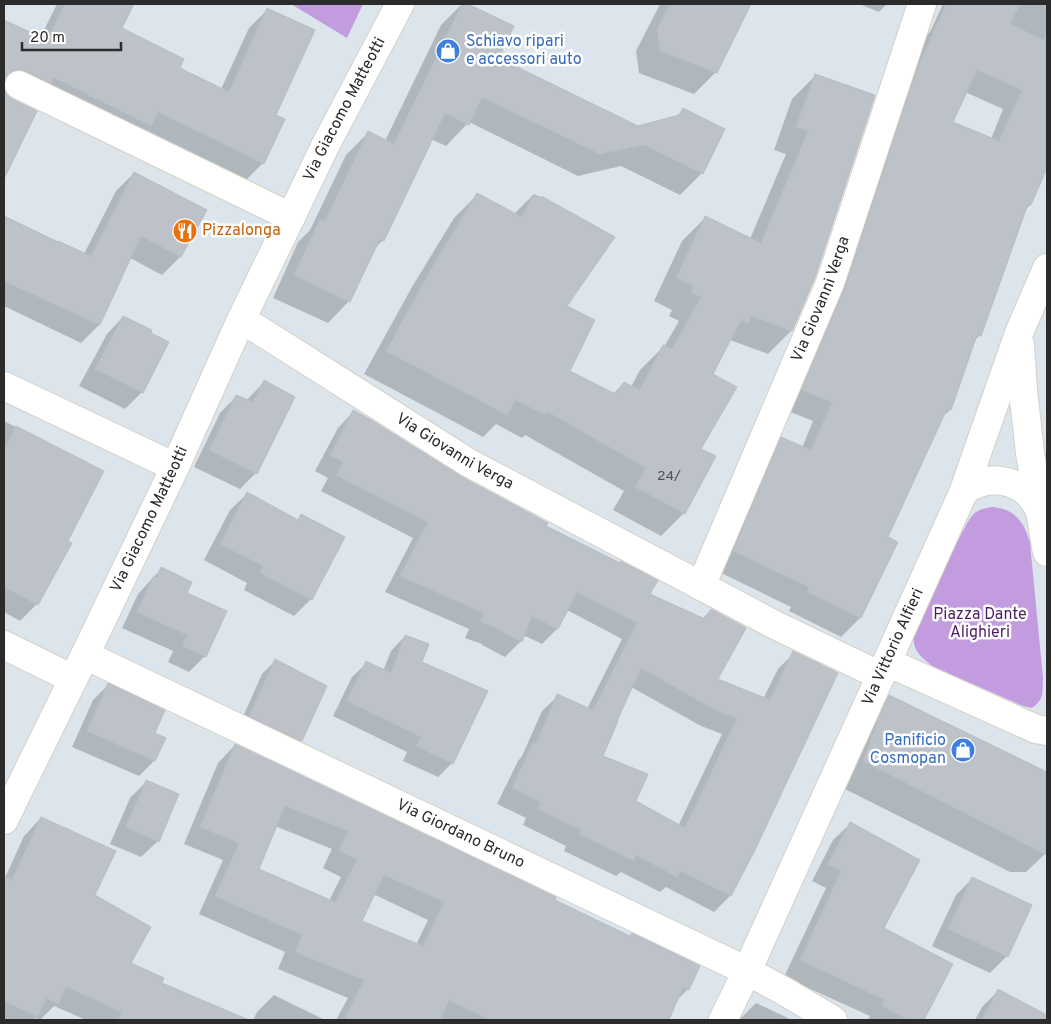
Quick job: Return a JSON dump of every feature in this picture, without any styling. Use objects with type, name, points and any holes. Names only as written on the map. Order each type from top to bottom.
[{"type":"street","name":"Via Giacomo Matteotti","points":[[4,820],[174,468],[241,320],[326,144],[400,4]]},
{"type":"street","name":"Via Giovanni Verga","points":[[701,586],[830,283],[922,4]]},
{"type":"street","points":[[19,85],[291,217]]},
{"type":"street","name":"Via Vittorio Alfieri","points":[[723,1020],[747,971],[963,493],[1019,333],[1047,268]]},
{"type":"street","name":"Via Giovanni Verga","points":[[241,320],[469,462],[775,626],[884,669]]},
{"type":"street","points":[[1019,333],[1030,453],[1047,552]]},
{"type":"street","points":[[4,386],[174,468]]},
{"type":"street","points":[[963,493],[972,486],[984,482],[996,480],[1010,483],[1024,490],[1033,499],[1041,513]]},
{"type":"street","name":"Via Giordano Bruno","points":[[4,645],[79,667],[747,971],[833,1020]]},
{"type":"street","points":[[884,669],[1036,729],[1047,731]]},
{"type":"green space","points":[[291,4],[363,4],[347,38]]},
{"type":"green space","name":"Piazza Dante Alighieri","points":[[991,507],[1006,510],[1017,517],[1025,528],[1030,543],[1043,678],[1041,698],[1032,708],[1023,706],[934,667],[920,655],[914,644],[915,634],[925,604],[970,518],[981,509]]},
{"type":"building","points":[[65,4],[134,4],[122,28],[184,59],[180,68],[229,92],[267,8],[315,30],[276,115],[285,119],[264,164],[158,112],[151,126],[53,77],[51,83],[26,71],[17,70],[10,72],[5,78],[4,84],[4,20],[47,40]]},
{"type":"building","points":[[462,4],[468,4],[514,26],[499,58],[638,126],[679,115],[683,108],[725,129],[703,174],[644,145],[600,154],[482,97],[469,125],[445,113],[384,241],[380,239],[350,302],[294,275],[320,219],[325,221],[368,131],[394,144]]},
{"type":"building","points":[[670,4],[751,4],[717,73],[660,51],[657,29]]},
{"type":"building","points":[[946,4],[1020,4],[1010,24],[1044,40],[1047,31],[1047,168],[1031,205],[1028,204],[981,336],[977,335],[951,410],[947,409],[888,537],[898,542],[861,618],[807,592],[809,587],[733,551],[781,437],[811,450],[832,402],[801,390],[845,288],[917,69]],"holes":[[[977,70],[1022,90],[999,141],[953,122]]]},
{"type":"building","points":[[815,74],[875,95],[815,277],[792,331],[751,316],[749,323],[741,320],[713,374],[737,387],[701,449],[716,456],[685,514],[635,487],[646,468],[548,412],[546,415],[515,400],[507,415],[386,351],[435,262],[477,193],[522,217],[532,197],[543,197],[615,237],[567,306],[595,320],[570,371],[615,394],[624,382],[640,390],[663,345],[672,349],[701,297],[691,292],[694,286],[676,278],[705,216],[761,243],[808,131],[796,127]]},
{"type":"building","points":[[4,87],[6,94],[12,99],[37,111],[4,179]]},
{"type":"building","points":[[134,172],[207,210],[181,257],[141,236],[100,325],[4,281],[4,216],[91,256]]},
{"type":"building","points":[[123,316],[152,330],[151,333],[169,342],[143,393],[95,369]]},
{"type":"building","points":[[264,380],[295,397],[257,474],[209,450],[236,395],[253,402]]},
{"type":"building","points":[[353,410],[462,477],[548,523],[546,526],[658,580],[650,594],[705,619],[711,609],[746,628],[718,679],[770,700],[793,651],[838,673],[755,850],[731,896],[680,871],[677,877],[636,855],[633,861],[579,834],[581,830],[538,809],[541,802],[512,788],[533,743],[536,744],[557,694],[593,710],[637,623],[577,592],[558,629],[532,616],[522,642],[497,628],[480,622],[484,613],[400,576],[428,522],[336,475],[343,462],[330,455]],"holes":[[[641,668],[717,711],[737,718],[685,828],[636,801],[648,774],[603,756]]]},
{"type":"building","points":[[16,426],[104,471],[68,541],[72,543],[38,605],[4,587],[4,449]]},
{"type":"building","points":[[247,492],[298,520],[301,514],[345,537],[312,600],[260,573],[263,566],[220,544]]},
{"type":"building","points":[[161,567],[192,582],[187,593],[227,611],[206,657],[182,646],[187,635],[137,612],[153,577],[156,578]]},
{"type":"building","points":[[405,635],[429,644],[422,662],[488,691],[453,764],[416,746],[421,737],[347,701],[366,661],[391,673]]},
{"type":"building","points":[[275,659],[327,686],[302,741],[249,716]]},
{"type":"building","points":[[108,683],[165,710],[155,733],[166,738],[155,761],[87,731]]},
{"type":"building","points":[[889,695],[1047,772],[1047,855],[863,761]]},
{"type":"building","points":[[235,744],[556,897],[555,900],[630,936],[632,933],[700,966],[689,990],[683,987],[669,1020],[490,1020],[449,1000],[440,1020],[344,1020],[364,980],[295,952],[302,935],[215,896],[239,843],[200,827]],"holes":[[[285,806],[348,831],[339,850],[357,860],[335,902],[259,869]],[[384,875],[444,902],[423,946],[362,921]]]},
{"type":"building","points":[[146,780],[179,794],[159,842],[126,827]]},
{"type":"building","points":[[41,817],[116,851],[95,895],[151,927],[131,963],[164,978],[162,983],[249,1020],[118,1020],[122,1012],[66,987],[58,1004],[46,998],[38,1017],[4,1001],[4,876],[12,880]]},
{"type":"building","points":[[850,822],[920,860],[884,928],[953,964],[924,1020],[909,1020],[882,1006],[885,1000],[800,960],[841,871],[828,864]]},
{"type":"building","points":[[972,877],[1032,905],[1008,957],[948,929]]},
{"type":"building","points":[[998,989],[1047,1015],[1047,1020],[982,1020]]},
{"type":"place","name":"Schiavo ripari e accessori auto","points":[[448,51]]},
{"type":"place","name":"Pizzalonga","points":[[185,231]]},
{"type":"place","name":"Panificio Cosmopan","points":[[963,750]]}]
